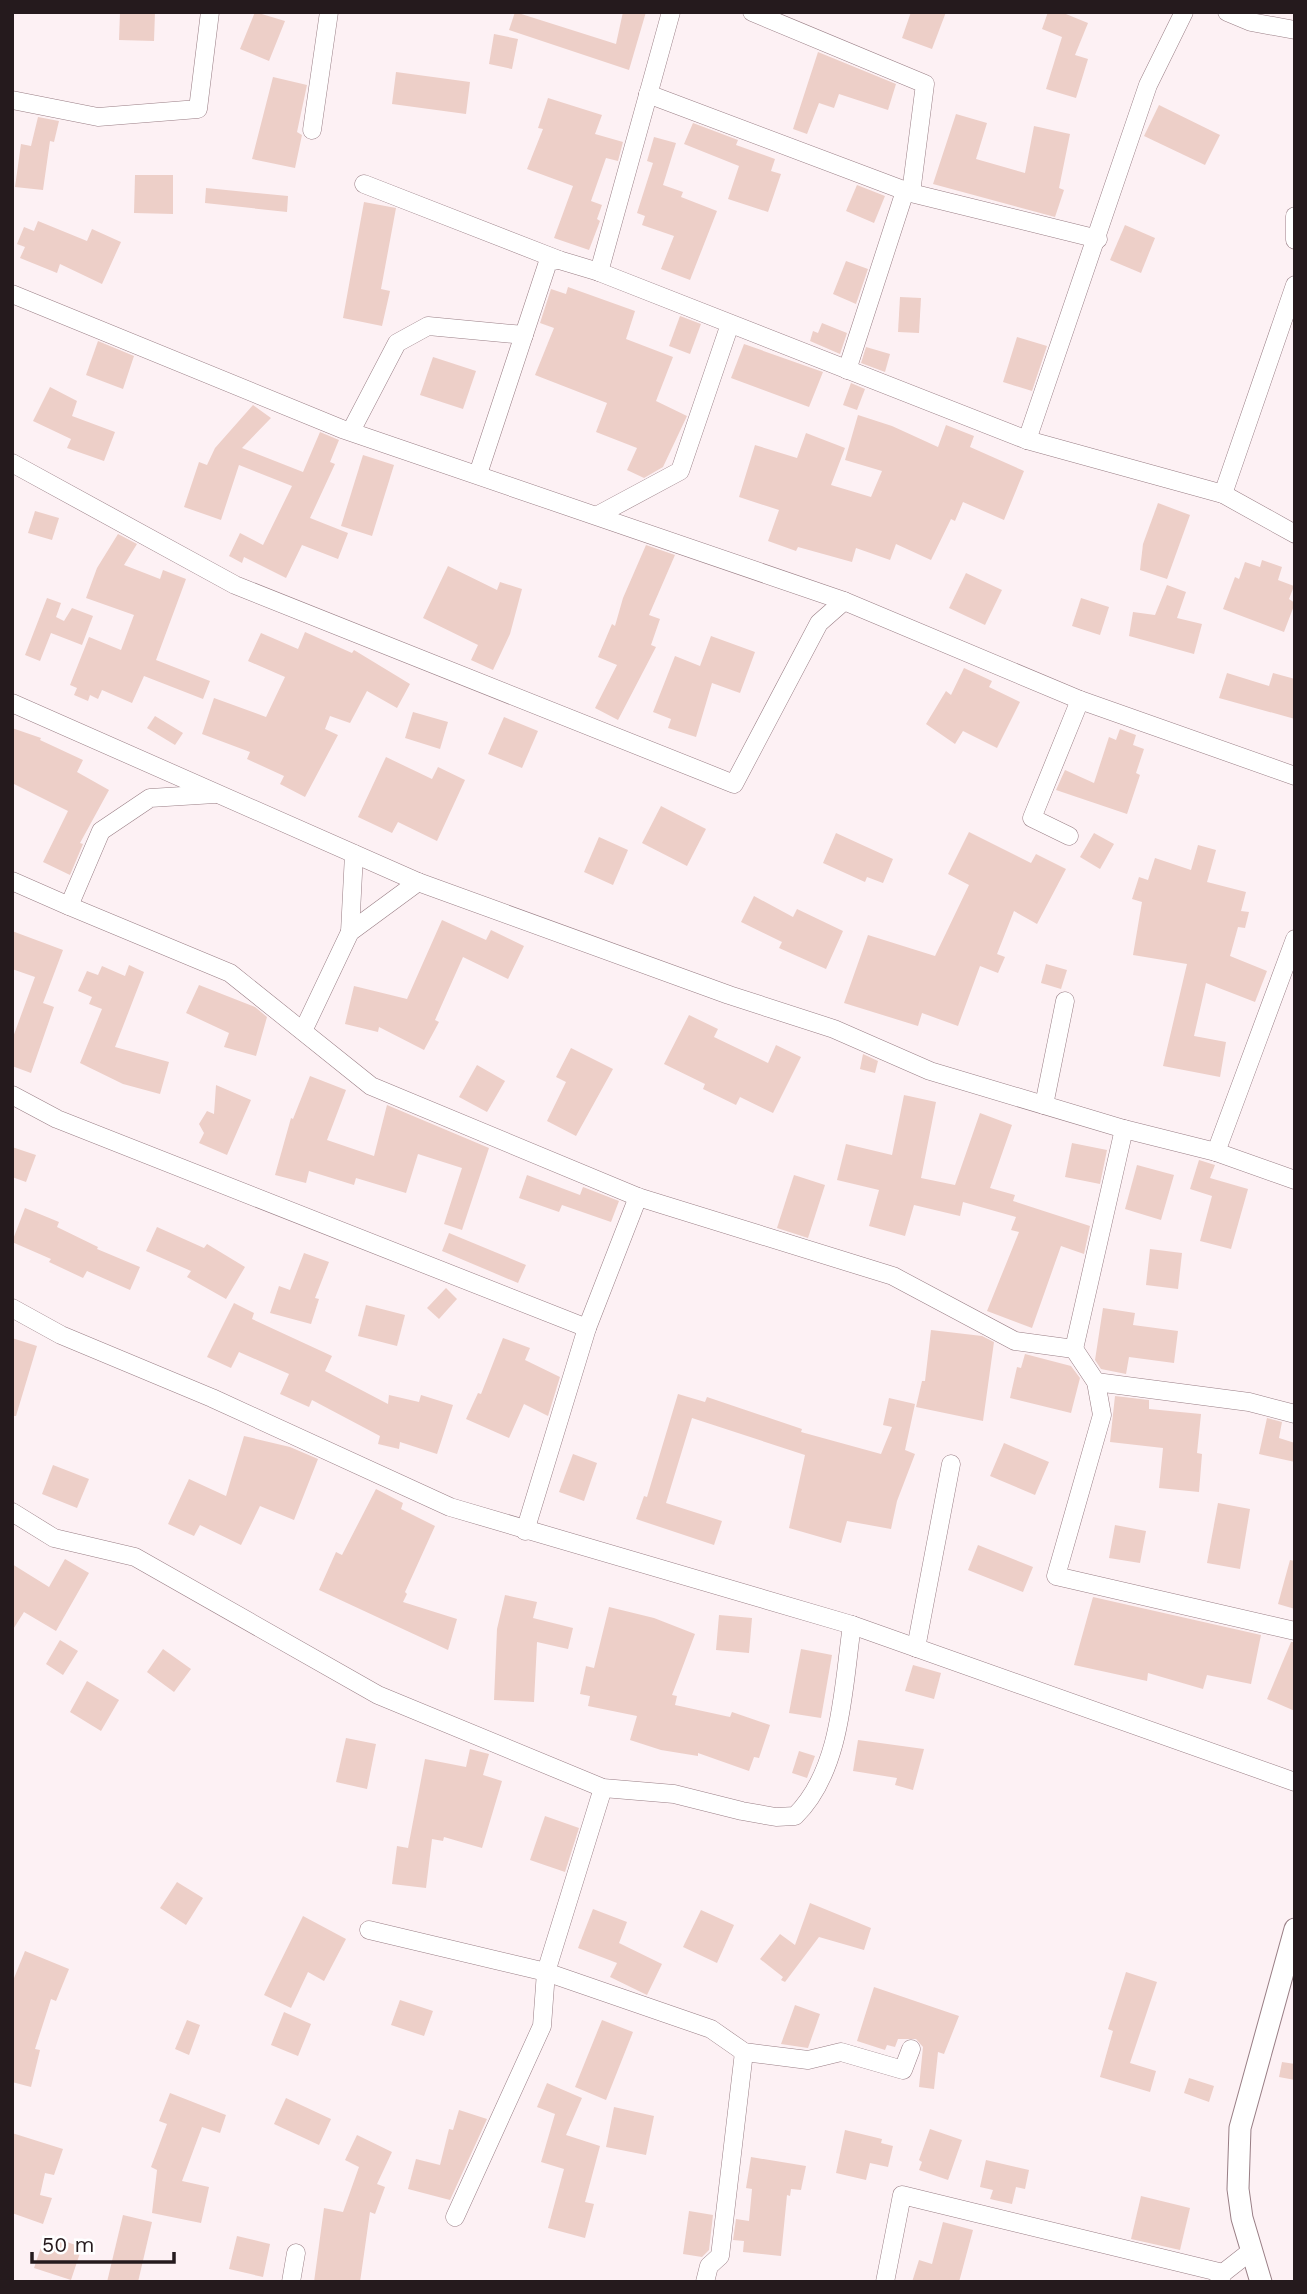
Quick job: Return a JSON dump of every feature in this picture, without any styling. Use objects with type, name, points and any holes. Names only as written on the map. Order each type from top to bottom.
[{"type":"street","points":[[12,100],[99,117],[198,109],[210,12]]},
{"type":"street","points":[[312,130],[329,12]]},
{"type":"street","points":[[599,272],[671,12]]},
{"type":"street","points":[[752,12],[925,83],[908,192],[847,370]]},
{"type":"street","points":[[1027,440],[1098,239],[1148,85],[1184,12]]},
{"type":"street","points":[[1227,12],[1251,22],[1295,30]]},
{"type":"street","points":[[648,94],[908,192],[1098,239]]},
{"type":"street","points":[[364,184],[559,260],[599,272],[1027,440],[1223,494],[1295,534]]},
{"type":"street","points":[[1295,216],[1295,240]]},
{"type":"street","points":[[478,474],[548,262],[559,260]]},
{"type":"street","points":[[1223,494],[1295,285]]},
{"type":"street","points":[[12,294],[351,431],[844,601],[1080,700],[1295,776]]},
{"type":"street","points":[[598,515],[680,471],[730,324]]},
{"type":"street","points":[[351,431],[397,343],[417,331],[428,326],[524,335]]},
{"type":"street","points":[[12,463],[234,585],[734,784],[819,623],[844,601]]},
{"type":"street","points":[[1069,836],[1032,818],[1080,700]]},
{"type":"street","points":[[12,703],[418,882],[729,995],[834,1029],[930,1071],[1124,1129],[1216,1152],[1295,1180]]},
{"type":"street","points":[[69,906],[101,831],[150,798],[218,793]]},
{"type":"street","points":[[303,1031],[349,932],[355,854]]},
{"type":"street","points":[[12,881],[230,973],[371,1086],[638,1197],[893,1276],[1015,1341],[1074,1349]]},
{"type":"street","points":[[349,932],[418,882]]},
{"type":"street","points":[[1216,1152],[1295,939]]},
{"type":"street","points":[[1044,1105],[1065,1001]]},
{"type":"street","points":[[12,1095],[57,1119],[587,1328]]},
{"type":"street","points":[[1124,1129],[1074,1349],[1096,1382],[1102,1415],[1056,1576],[1295,1631]]},
{"type":"street","points":[[525,1531],[587,1328],[638,1197]]},
{"type":"street","points":[[12,1308],[61,1335],[212,1398],[450,1507],[852,1625],[1295,1783]]},
{"type":"street","points":[[1096,1382],[1249,1402],[1295,1415]]},
{"type":"street","points":[[916,1648],[951,1464]]},
{"type":"street","points":[[12,1512],[54,1538],[135,1557],[378,1695],[603,1788],[674,1794],[776,1817],[795,1816],[818,1789],[838,1721],[852,1625]]},
{"type":"street","points":[[455,2217],[542,2026],[546,1972],[603,1788]]},
{"type":"street","points":[[1261,2282],[1251,2251],[1238,2189],[1240,2128],[1295,1929]]},
{"type":"street","points":[[369,1930],[546,1972],[711,2029],[744,2052],[808,2060],[841,2052],[903,2070],[911,2049]]},
{"type":"street","points":[[705,2282],[709,2266],[720,2256],[744,2052]]},
{"type":"street","points":[[885,2282],[902,2195],[1221,2278],[1251,2251]]},
{"type":"street","points":[[290,2282],[296,2253]]},
{"type":"building","points":[[120,12],[155,12],[154,41],[119,40]]},
{"type":"building","points":[[255,12],[285,21],[269,61],[240,49]]},
{"type":"building","points":[[515,12],[616,44],[623,12],[646,12],[629,70],[509,30]]},
{"type":"building","points":[[911,12],[946,12],[932,49],[902,38]]},
{"type":"building","points":[[1048,12],[1061,12],[1088,23],[1075,55],[1088,59],[1076,98],[1046,89],[1062,37],[1042,29]]},
{"type":"building","points":[[494,34],[518,39],[512,69],[489,64]]},
{"type":"building","points":[[818,52],[896,84],[888,110],[839,94],[834,108],[819,103],[807,134],[793,129]]},
{"type":"building","points":[[396,72],[470,82],[466,114],[392,104]]},
{"type":"building","points":[[273,77],[307,85],[297,132],[302,135],[295,168],[252,159]]},
{"type":"building","points":[[548,98],[602,115],[595,134],[623,142],[618,161],[606,158],[591,201],[602,205],[597,219],[600,221],[589,250],[554,238],[573,186],[527,169],[543,129],[538,128]]},
{"type":"building","points":[[1159,105],[1220,135],[1205,165],[1144,136]]},
{"type":"building","points":[[956,114],[987,123],[976,159],[1025,173],[1034,126],[1070,134],[1059,188],[1064,190],[1055,217],[933,184]]},
{"type":"building","points":[[38,117],[59,121],[54,142],[50,141],[43,190],[15,187],[21,144],[31,146]]},
{"type":"building","points":[[693,123],[738,140],[736,145],[775,159],[771,171],[781,174],[768,212],[728,199],[739,166],[684,144]]},
{"type":"building","points":[[654,137],[676,143],[663,185],[683,192],[681,197],[717,211],[690,280],[661,269],[674,236],[642,225],[645,216],[637,213],[653,163],[647,161]]},
{"type":"building","points":[[135,175],[173,175],[173,214],[134,213]]},
{"type":"building","points":[[857,185],[885,196],[874,223],[846,211]]},
{"type":"building","points":[[206,188],[288,196],[287,212],[205,203]]},
{"type":"building","points":[[364,202],[396,208],[381,289],[390,291],[382,326],[343,318]]},
{"type":"building","points":[[38,221],[87,241],[92,229],[121,242],[102,284],[60,264],[57,273],[20,258],[25,247],[17,244],[24,227],[34,231]]},
{"type":"building","points":[[1125,225],[1155,238],[1141,273],[1110,260]]},
{"type":"building","points":[[846,261],[868,269],[856,304],[833,294]]},
{"type":"building","points":[[568,287],[635,311],[626,339],[673,357],[656,401],[687,416],[663,467],[644,478],[627,470],[637,448],[596,432],[607,403],[535,375],[554,328],[540,323],[551,289],[566,294]]},
{"type":"building","points":[[900,297],[921,298],[919,333],[898,332]]},
{"type":"building","points":[[680,316],[701,324],[690,354],[669,346]]},
{"type":"building","points":[[822,323],[847,333],[840,354],[810,341],[813,331],[818,333]]},
{"type":"building","points":[[1017,337],[1047,346],[1032,391],[1003,382]]},
{"type":"building","points":[[98,341],[134,356],[123,389],[86,375]]},
{"type":"building","points":[[744,344],[823,372],[809,407],[731,378]]},
{"type":"building","points":[[866,347],[890,354],[885,372],[861,363]]},
{"type":"building","points":[[433,357],[476,371],[463,409],[420,395]]},
{"type":"building","points":[[851,383],[865,389],[857,410],[843,405]]},
{"type":"building","points":[[50,387],[77,401],[72,416],[115,432],[104,461],[67,448],[71,439],[33,421]]},
{"type":"building","points":[[253,405],[271,418],[242,448],[303,472],[320,432],[339,440],[330,462],[335,464],[310,518],[348,533],[338,559],[302,545],[286,578],[244,557],[242,563],[229,556],[240,533],[263,545],[292,486],[239,465],[221,520],[184,507],[199,462],[207,465],[215,448]]},
{"type":"building","points":[[858,415],[892,426],[938,447],[946,425],[974,436],[970,447],[1024,471],[1004,520],[963,502],[955,521],[951,519],[931,560],[896,544],[890,560],[856,548],[852,562],[798,547],[796,551],[768,541],[779,510],[739,497],[755,445],[797,458],[806,433],[845,448],[831,485],[871,497],[882,471],[845,460]]},
{"type":"building","points":[[363,455],[394,465],[372,536],[341,526]]},
{"type":"building","points":[[1158,503],[1190,515],[1167,579],[1140,570],[1143,544]]},
{"type":"building","points":[[35,511],[59,518],[52,540],[28,533]]},
{"type":"building","points":[[118,534],[137,544],[124,565],[160,579],[163,570],[186,579],[156,660],[210,681],[203,699],[144,676],[132,703],[102,690],[98,699],[90,695],[88,701],[74,695],[77,688],[70,685],[89,637],[121,650],[134,615],[86,598],[97,568]]},
{"type":"building","points":[[646,545],[675,555],[649,615],[660,619],[651,645],[656,647],[618,720],[595,708],[617,665],[598,657],[612,624],[615,626],[623,598]]},
{"type":"building","points":[[1262,560],[1282,567],[1278,580],[1294,586],[1289,599],[1295,603],[1284,632],[1223,609],[1235,577],[1239,579],[1245,562],[1260,567]]},
{"type":"building","points":[[448,566],[497,590],[500,582],[522,589],[510,634],[493,670],[471,660],[478,645],[423,618]]},
{"type":"building","points":[[966,573],[1002,590],[985,625],[949,608]]},
{"type":"building","points":[[1167,585],[1186,592],[1177,618],[1202,624],[1194,654],[1129,636],[1133,612],[1155,615]]},
{"type":"building","points":[[47,598],[61,603],[56,617],[64,621],[72,608],[93,616],[82,645],[51,633],[40,661],[25,655]]},
{"type":"building","points":[[1081,598],[1109,607],[1100,635],[1072,626]]},
{"type":"building","points":[[305,632],[352,653],[354,650],[410,684],[397,708],[367,691],[350,723],[330,716],[325,729],[338,735],[305,797],[280,784],[284,776],[247,759],[250,752],[202,734],[214,698],[266,717],[285,677],[248,661],[261,633],[298,649]]},
{"type":"building","points":[[711,636],[755,652],[740,693],[712,683],[696,737],[668,728],[671,719],[653,712],[675,656],[700,666]]},
{"type":"building","points":[[964,668],[992,681],[989,687],[1020,702],[997,748],[963,731],[955,744],[926,724],[946,691],[951,695]]},
{"type":"building","points":[[1227,673],[1269,686],[1273,673],[1295,679],[1295,719],[1219,698]]},
{"type":"building","points":[[413,712],[448,722],[440,749],[405,738]]},
{"type":"building","points":[[155,716],[183,733],[175,745],[147,728]]},
{"type":"building","points":[[504,717],[538,731],[522,768],[488,754]]},
{"type":"building","points":[[12,728],[41,738],[40,740],[83,760],[77,772],[109,790],[80,843],[83,844],[70,875],[43,862],[68,811],[12,783]]},
{"type":"building","points":[[1120,729],[1136,735],[1133,745],[1144,749],[1136,773],[1140,775],[1127,814],[1056,790],[1065,770],[1094,783],[1109,737],[1116,740]]},
{"type":"building","points":[[386,757],[432,779],[438,767],[465,780],[437,841],[398,822],[392,833],[358,817]]},
{"type":"building","points":[[661,806],[706,829],[687,866],[642,843]]},
{"type":"building","points":[[969,832],[1031,863],[1036,854],[1066,869],[1037,924],[1014,911],[997,954],[1005,957],[998,973],[980,966],[958,1026],[922,1013],[918,1026],[844,1003],[868,935],[935,956],[969,885],[948,874]]},
{"type":"building","points":[[836,833],[893,859],[883,883],[867,877],[865,882],[823,863]]},
{"type":"building","points":[[1094,833],[1114,844],[1100,869],[1080,857]]},
{"type":"building","points":[[599,837],[628,850],[613,885],[584,872]]},
{"type":"building","points":[[1198,845],[1216,850],[1207,882],[1246,892],[1241,911],[1249,912],[1245,928],[1238,927],[1230,956],[1267,971],[1255,1002],[1206,983],[1194,1036],[1226,1042],[1220,1077],[1163,1066],[1187,964],[1133,955],[1142,902],[1132,899],[1139,877],[1148,880],[1155,858],[1191,870]]},
{"type":"building","points":[[754,896],[793,917],[797,909],[843,931],[826,969],[779,948],[782,942],[741,922]]},
{"type":"building","points":[[442,920],[486,940],[491,930],[524,946],[508,979],[463,957],[435,1020],[439,1022],[424,1050],[379,1027],[378,1032],[345,1024],[354,986],[407,999]]},
{"type":"building","points":[[12,931],[63,950],[43,1003],[54,1007],[31,1073],[12,1066],[12,1040],[35,977],[12,969]]},
{"type":"building","points":[[1046,964],[1067,970],[1061,989],[1041,983]]},
{"type":"building","points":[[129,965],[144,972],[115,1047],[169,1062],[160,1094],[123,1084],[80,1063],[102,1009],[89,1004],[92,997],[78,991],[87,971],[98,975],[102,966],[125,976]]},
{"type":"building","points":[[199,985],[255,1007],[267,1017],[256,1056],[224,1047],[229,1033],[186,1013]]},
{"type":"building","points":[[689,1015],[718,1029],[714,1037],[768,1063],[776,1045],[801,1057],[773,1113],[740,1097],[736,1105],[703,1089],[705,1084],[664,1064]]},
{"type":"building","points":[[571,1048],[613,1069],[576,1136],[547,1121],[566,1082],[556,1077]]},
{"type":"building","points":[[863,1054],[878,1061],[875,1073],[860,1069]]},
{"type":"building","points":[[477,1065],[505,1081],[487,1112],[459,1097]]},
{"type":"building","points":[[310,1076],[346,1090],[327,1140],[374,1156],[387,1105],[489,1148],[462,1230],[444,1224],[462,1168],[418,1154],[406,1193],[356,1178],[354,1185],[309,1171],[306,1183],[275,1175],[291,1118],[293,1119]]},
{"type":"building","points":[[216,1085],[251,1100],[227,1155],[199,1143],[204,1133],[199,1124],[207,1111],[214,1114]]},
{"type":"building","points":[[904,1095],[936,1102],[921,1178],[955,1185],[980,1113],[1012,1125],[990,1188],[1015,1195],[1013,1201],[1090,1226],[1084,1254],[1061,1246],[1032,1328],[987,1311],[1019,1232],[1011,1230],[1016,1217],[963,1202],[960,1216],[914,1205],[905,1236],[869,1226],[879,1190],[837,1180],[846,1144],[892,1155]]},
{"type":"building","points":[[1072,1143],[1107,1150],[1100,1184],[1065,1177]]},
{"type":"building","points":[[12,1147],[36,1155],[26,1182],[12,1177]]},
{"type":"building","points":[[1199,1160],[1215,1165],[1210,1178],[1248,1189],[1231,1249],[1200,1241],[1212,1196],[1190,1189]]},
{"type":"building","points":[[1137,1165],[1174,1175],[1161,1220],[1125,1209]]},
{"type":"building","points":[[527,1175],[580,1195],[583,1187],[619,1201],[611,1222],[562,1205],[559,1212],[519,1198]]},
{"type":"building","points":[[794,1175],[825,1185],[808,1238],[777,1228]]},
{"type":"building","points":[[25,1208],[59,1222],[57,1227],[98,1247],[97,1249],[140,1267],[130,1290],[87,1271],[83,1278],[49,1262],[51,1259],[12,1242]]},
{"type":"building","points":[[157,1227],[204,1248],[207,1244],[245,1267],[226,1299],[187,1277],[191,1271],[146,1251]]},
{"type":"building","points":[[449,1233],[526,1265],[518,1283],[442,1251]]},
{"type":"building","points":[[1150,1249],[1182,1253],[1178,1289],[1146,1285]]},
{"type":"building","points":[[304,1253],[329,1262],[315,1298],[319,1299],[311,1324],[270,1313],[279,1286],[290,1290]]},
{"type":"building","points":[[446,1288],[457,1299],[439,1319],[427,1308]]},
{"type":"building","points":[[234,1303],[254,1313],[252,1319],[332,1356],[325,1371],[388,1404],[389,1395],[419,1402],[421,1395],[453,1405],[437,1454],[400,1442],[399,1449],[378,1444],[380,1436],[312,1400],[309,1407],[280,1394],[289,1374],[239,1352],[231,1368],[207,1357]]},
{"type":"building","points":[[366,1305],[405,1315],[397,1346],[358,1336]]},
{"type":"building","points":[[1103,1308],[1135,1313],[1133,1325],[1178,1331],[1174,1363],[1129,1357],[1126,1374],[1101,1369],[1095,1360]]},
{"type":"building","points":[[931,1330],[982,1336],[994,1342],[983,1421],[916,1407],[922,1381],[925,1381]]},
{"type":"building","points":[[12,1338],[37,1346],[16,1416],[12,1416]]},
{"type":"building","points":[[503,1338],[530,1348],[525,1360],[560,1377],[548,1416],[524,1404],[509,1438],[466,1419],[478,1393],[481,1394]]},
{"type":"building","points":[[1025,1354],[1071,1366],[1080,1378],[1071,1413],[1010,1398],[1017,1367],[1021,1368]]},
{"type":"building","points":[[678,1394],[705,1402],[707,1397],[802,1429],[801,1432],[881,1454],[892,1427],[883,1425],[889,1398],[915,1404],[905,1450],[915,1454],[897,1501],[891,1529],[847,1521],[841,1543],[789,1528],[805,1455],[692,1418],[666,1503],[722,1521],[714,1545],[636,1519],[644,1496],[647,1497]]},
{"type":"building","points":[[1115,1396],[1149,1400],[1149,1409],[1201,1414],[1197,1453],[1202,1454],[1199,1492],[1159,1488],[1163,1448],[1110,1442]]},
{"type":"building","points":[[1267,1418],[1282,1422],[1279,1438],[1295,1443],[1295,1462],[1259,1454]]},
{"type":"building","points":[[244,1436],[290,1447],[318,1459],[294,1520],[260,1506],[241,1545],[200,1525],[194,1536],[168,1524],[189,1479],[226,1496]]},
{"type":"building","points":[[1004,1443],[1049,1462],[1035,1495],[990,1476]]},
{"type":"building","points":[[573,1454],[597,1463],[584,1501],[559,1492]]},
{"type":"building","points":[[53,1465],[89,1479],[77,1508],[42,1494]]},
{"type":"building","points":[[376,1489],[403,1503],[401,1509],[435,1526],[403,1602],[457,1619],[448,1650],[319,1590],[336,1552],[342,1555]]},
{"type":"building","points":[[1218,1503],[1250,1509],[1240,1569],[1207,1563]]},
{"type":"building","points":[[1115,1525],[1146,1531],[1140,1563],[1109,1558]]},
{"type":"building","points":[[978,1545],[1033,1567],[1023,1592],[968,1570]]},
{"type":"building","points":[[65,1559],[89,1573],[56,1631],[24,1612],[12,1631],[12,1564],[49,1587]]},
{"type":"building","points":[[1290,1560],[1295,1561],[1295,1609],[1278,1604]]},
{"type":"building","points":[[505,1595],[537,1602],[533,1618],[573,1628],[568,1649],[537,1642],[534,1702],[494,1700],[497,1629]]},
{"type":"building","points":[[1093,1597],[1261,1635],[1251,1684],[1207,1675],[1203,1689],[1148,1673],[1147,1681],[1074,1665]]},
{"type":"building","points":[[609,1607],[654,1618],[695,1634],[672,1695],[677,1696],[675,1705],[730,1717],[732,1712],[770,1725],[759,1758],[754,1757],[749,1771],[698,1753],[698,1756],[661,1750],[630,1740],[637,1716],[588,1706],[590,1696],[580,1694],[586,1666],[594,1668]]},
{"type":"building","points":[[719,1615],[752,1618],[749,1653],[716,1650]]},
{"type":"building","points":[[60,1640],[78,1651],[63,1675],[46,1664]]},
{"type":"building","points":[[1291,1642],[1295,1642],[1295,1711],[1267,1699]]},
{"type":"building","points":[[163,1649],[191,1669],[174,1692],[147,1672]]},
{"type":"building","points":[[801,1649],[832,1655],[821,1718],[789,1713]]},
{"type":"building","points":[[913,1665],[941,1673],[934,1699],[905,1691]]},
{"type":"building","points":[[87,1681],[119,1700],[101,1731],[70,1712]]},
{"type":"building","points":[[346,1738],[376,1744],[367,1789],[336,1782]]},
{"type":"building","points":[[858,1740],[924,1749],[913,1790],[895,1785],[897,1778],[853,1771]]},
{"type":"building","points":[[470,1749],[489,1754],[483,1775],[502,1781],[482,1848],[444,1837],[443,1841],[432,1839],[426,1888],[392,1884],[397,1846],[408,1848],[425,1759],[466,1767]]},
{"type":"building","points":[[799,1751],[815,1756],[807,1778],[792,1773]]},
{"type":"building","points":[[545,1816],[579,1828],[565,1872],[530,1860]]},
{"type":"building","points":[[177,1882],[203,1898],[186,1925],[160,1908]]},
{"type":"building","points":[[810,1903],[871,1928],[864,1950],[819,1937],[785,1982],[781,1980],[783,1977],[760,1959],[780,1934],[795,1945]]},
{"type":"building","points":[[593,1909],[627,1922],[619,1943],[662,1964],[647,1995],[610,1977],[617,1963],[578,1948]]},
{"type":"building","points":[[701,1910],[734,1925],[717,1963],[683,1947]]},
{"type":"building","points":[[303,1916],[346,1939],[324,1981],[308,1972],[291,2008],[264,1995]]},
{"type":"building","points":[[25,1951],[69,1969],[56,2001],[51,1999],[35,2049],[40,2050],[31,2087],[12,2082],[12,1983]]},
{"type":"building","points":[[1126,1972],[1157,1982],[1130,2063],[1156,2071],[1150,2092],[1100,2077],[1113,2031],[1108,2029]]},
{"type":"building","points":[[874,1987],[959,2016],[944,2054],[938,2052],[934,2089],[919,2087],[923,2047],[916,2039],[898,2039],[895,2047],[887,2045],[885,2050],[857,2041]]},
{"type":"building","points":[[400,2000],[433,2011],[424,2036],[391,2025]]},
{"type":"building","points":[[795,2005],[820,2014],[808,2048],[781,2044]]},
{"type":"building","points":[[284,2012],[311,2024],[298,2056],[271,2045]]},
{"type":"building","points":[[187,2020],[200,2025],[189,2055],[175,2049]]},
{"type":"building","points":[[602,2020],[633,2032],[606,2100],[575,2087]]},
{"type":"building","points":[[1282,2062],[1295,2064],[1295,2080],[1279,2077]]},
{"type":"building","points":[[1189,2078],[1214,2086],[1209,2102],[1184,2093]]},
{"type":"building","points":[[547,2083],[582,2098],[566,2135],[600,2146],[585,2202],[594,2204],[585,2238],[548,2228],[564,2169],[541,2162],[555,2114],[537,2107]]},
{"type":"building","points":[[170,2093],[226,2115],[220,2133],[202,2127],[182,2181],[209,2187],[201,2223],[152,2213],[157,2170],[151,2167],[167,2124],[159,2121]]},
{"type":"building","points":[[286,2098],[331,2119],[319,2145],[274,2124]]},
{"type":"building","points":[[614,2107],[654,2116],[646,2155],[606,2147]]},
{"type":"building","points":[[459,2110],[487,2119],[450,2200],[408,2189],[416,2159],[440,2165],[449,2129],[453,2130]]},
{"type":"building","points":[[930,2129],[962,2140],[948,2180],[919,2170],[922,2162],[919,2160]]},
{"type":"building","points":[[845,2130],[882,2139],[881,2143],[893,2146],[888,2167],[870,2163],[866,2180],[836,2173]]},
{"type":"building","points":[[12,2133],[63,2149],[54,2175],[45,2173],[40,2195],[52,2198],[43,2224],[12,2213]]},
{"type":"building","points":[[357,2135],[392,2152],[377,2184],[385,2187],[375,2214],[370,2212],[360,2282],[314,2282],[324,2208],[343,2212],[359,2167],[345,2160]]},
{"type":"building","points":[[751,2157],[806,2166],[801,2190],[791,2189],[790,2196],[787,2195],[781,2256],[743,2252],[744,2241],[733,2240],[736,2219],[749,2221],[752,2189],[746,2188]]},
{"type":"building","points":[[986,2160],[1029,2170],[1025,2189],[1016,2187],[1012,2204],[990,2199],[993,2190],[980,2187]]},
{"type":"building","points":[[1141,2196],[1190,2208],[1180,2250],[1131,2239]]},
{"type":"building","points":[[689,2211],[713,2215],[709,2250],[702,2257],[683,2254]]},
{"type":"building","points":[[123,2215],[152,2222],[138,2282],[107,2282]]},
{"type":"building","points":[[943,2222],[973,2230],[959,2282],[912,2282],[919,2260],[932,2264]]},
{"type":"building","points":[[45,2235],[82,2247],[71,2280],[34,2268]]},
{"type":"building","points":[[237,2236],[270,2244],[263,2277],[229,2269]]}]
